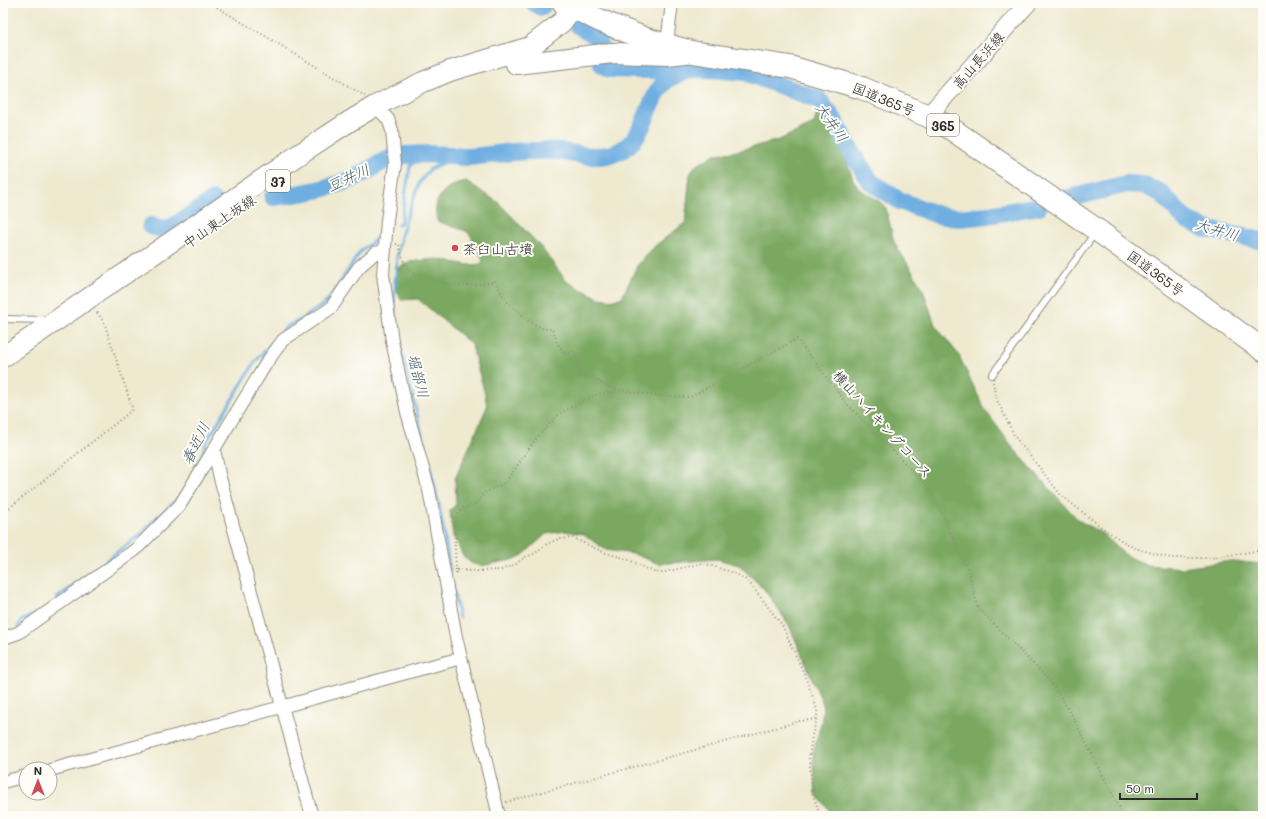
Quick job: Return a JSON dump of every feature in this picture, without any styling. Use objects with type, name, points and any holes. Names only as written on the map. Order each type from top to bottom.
[{"type":"highway","name":"国道365号","points":[[568,9],[646,39],[692,52],[790,67],[862,88],[928,116],[950,128],[1097,230],[1263,350]]},
{"type":"main road","name":"高山長浜線","points":[[928,116],[1028,3]]},
{"type":"main road","name":"中山東上坂線","points":[[3,370],[52,328],[298,155],[379,110],[423,82],[450,71],[530,47],[568,9]]},
{"type":"main road","name":"中山東上坂線","points":[[3,357],[52,328],[93,307],[304,163],[355,130],[379,110],[457,80],[516,64],[532,58],[552,44],[560,36],[568,9]]},
{"type":"main road","points":[[516,64],[613,53],[667,55],[692,52]]},
{"type":"street","points":[[665,44],[668,35],[672,3]]},
{"type":"street","points":[[379,110],[388,119],[392,130],[395,164],[387,220],[383,274],[392,309],[392,341],[408,412],[429,490],[461,658],[498,810]]},
{"type":"street","points":[[3,638],[18,633],[135,550],[180,505],[267,362],[283,340],[331,308],[359,268],[375,254],[385,248]]},
{"type":"street","points":[[214,449],[219,474],[312,816]]},
{"type":"street","points":[[58,768],[461,658]]},
{"type":"street","points":[[3,782],[18,778]]},
{"type":"lane","points":[[992,375],[1097,230]]},
{"type":"lane","points":[[3,319],[43,320],[52,328]]},
{"type":"path","points":[[210,3],[363,94],[379,110]]},
{"type":"path","name":"横山ハイキングコース","points":[[385,248],[399,244],[401,255],[409,271],[442,283],[466,287],[495,282],[506,301],[529,321],[543,329],[553,329],[557,343],[565,354],[575,351],[580,376],[592,376],[603,385],[625,390],[676,397],[690,397],[797,339],[847,404],[926,485],[940,509],[969,572],[978,608],[1049,680],[1069,710],[1124,816]]},
{"type":"path","points":[[3,513],[131,411],[132,407],[104,322],[93,307]]},
{"type":"path","points":[[992,375],[996,398],[1015,437],[1061,495],[1105,530],[1134,548],[1170,558],[1211,558],[1263,550]]},
{"type":"path","points":[[457,575],[455,549],[456,517],[461,510],[477,503],[484,493],[506,482],[535,440],[560,413],[597,394],[625,390]]},
{"type":"path","points":[[456,570],[476,572],[501,570],[516,564],[534,554],[547,544],[558,539],[572,538],[606,553],[627,558],[654,572],[661,573],[703,563],[734,573],[748,581],[784,628],[814,700],[817,710],[817,719],[812,736],[809,758],[813,794],[820,816]]},
{"type":"path","points":[[498,810],[520,799],[800,720],[817,719]]},
{"type":"green space","points":[[823,107],[831,107],[838,113],[843,124],[847,162],[853,179],[858,188],[880,202],[886,208],[894,242],[922,287],[935,325],[958,354],[985,410],[1014,449],[1078,520],[1103,534],[1123,553],[1148,565],[1183,568],[1231,561],[1263,564],[1263,816],[830,816],[829,810],[816,794],[813,753],[822,719],[823,704],[789,625],[764,589],[739,565],[717,559],[659,564],[634,554],[606,550],[583,534],[565,531],[546,534],[523,555],[512,560],[480,566],[471,563],[462,555],[458,544],[453,537],[450,511],[456,504],[455,479],[487,407],[485,394],[471,344],[418,299],[401,300],[394,281],[398,268],[409,262],[437,259],[468,265],[481,264],[483,260],[470,234],[466,231],[437,221],[436,205],[444,191],[457,183],[466,181],[499,203],[540,246],[567,282],[599,298],[614,300],[622,297],[638,264],[656,245],[685,223],[690,175],[694,167],[715,154],[733,152],[779,140],[814,124],[817,112]]},
{"type":"waterway","name":"大井川","points":[[534,3],[542,7]]},
{"type":"waterway","name":"大井川","points":[[578,25],[599,38],[600,48]]},
{"type":"waterway","name":"大井川","points":[[602,64],[610,69],[710,69],[745,72],[819,100],[833,118],[854,156],[871,182],[900,201],[938,215],[959,218],[988,215],[1039,206]]},
{"type":"waterway","points":[[273,197],[327,188],[348,181],[387,160],[399,156],[439,154],[465,157],[517,152],[549,151],[588,156],[603,156],[618,152],[628,146],[641,129],[659,89],[672,76],[685,72]]},
{"type":"waterway","name":"春近川","points":[[398,225],[401,222],[410,166],[423,155]]},
{"type":"waterway","name":"堀部川","points":[[450,155],[449,160],[430,169],[420,182],[409,210],[397,257],[394,306],[400,344],[439,504],[450,570]]},
{"type":"waterway","name":"大井川","points":[[1066,199],[1127,184],[1143,185],[1161,193],[1185,219],[1205,229],[1263,241]]},
{"type":"waterway","name":"豆井川","points":[[151,226],[165,230],[170,229],[213,200]]},
{"type":"waterway","name":"春近川","points":[[197,465],[206,442],[255,362],[287,326],[299,321],[327,302],[360,252],[380,236]]},
{"type":"waterway","name":"春近川","points":[[57,598],[140,535],[178,498]]},
{"type":"waterway","name":"堀部川","points":[[453,587],[459,618]]},
{"type":"waterway","name":"春近川","points":[[18,627],[22,620],[36,614]]},
{"type":"waterway","points":[[491,809],[493,816]]},
{"type":"place","name":"茶臼山古墳","points":[[455,248]]}]
